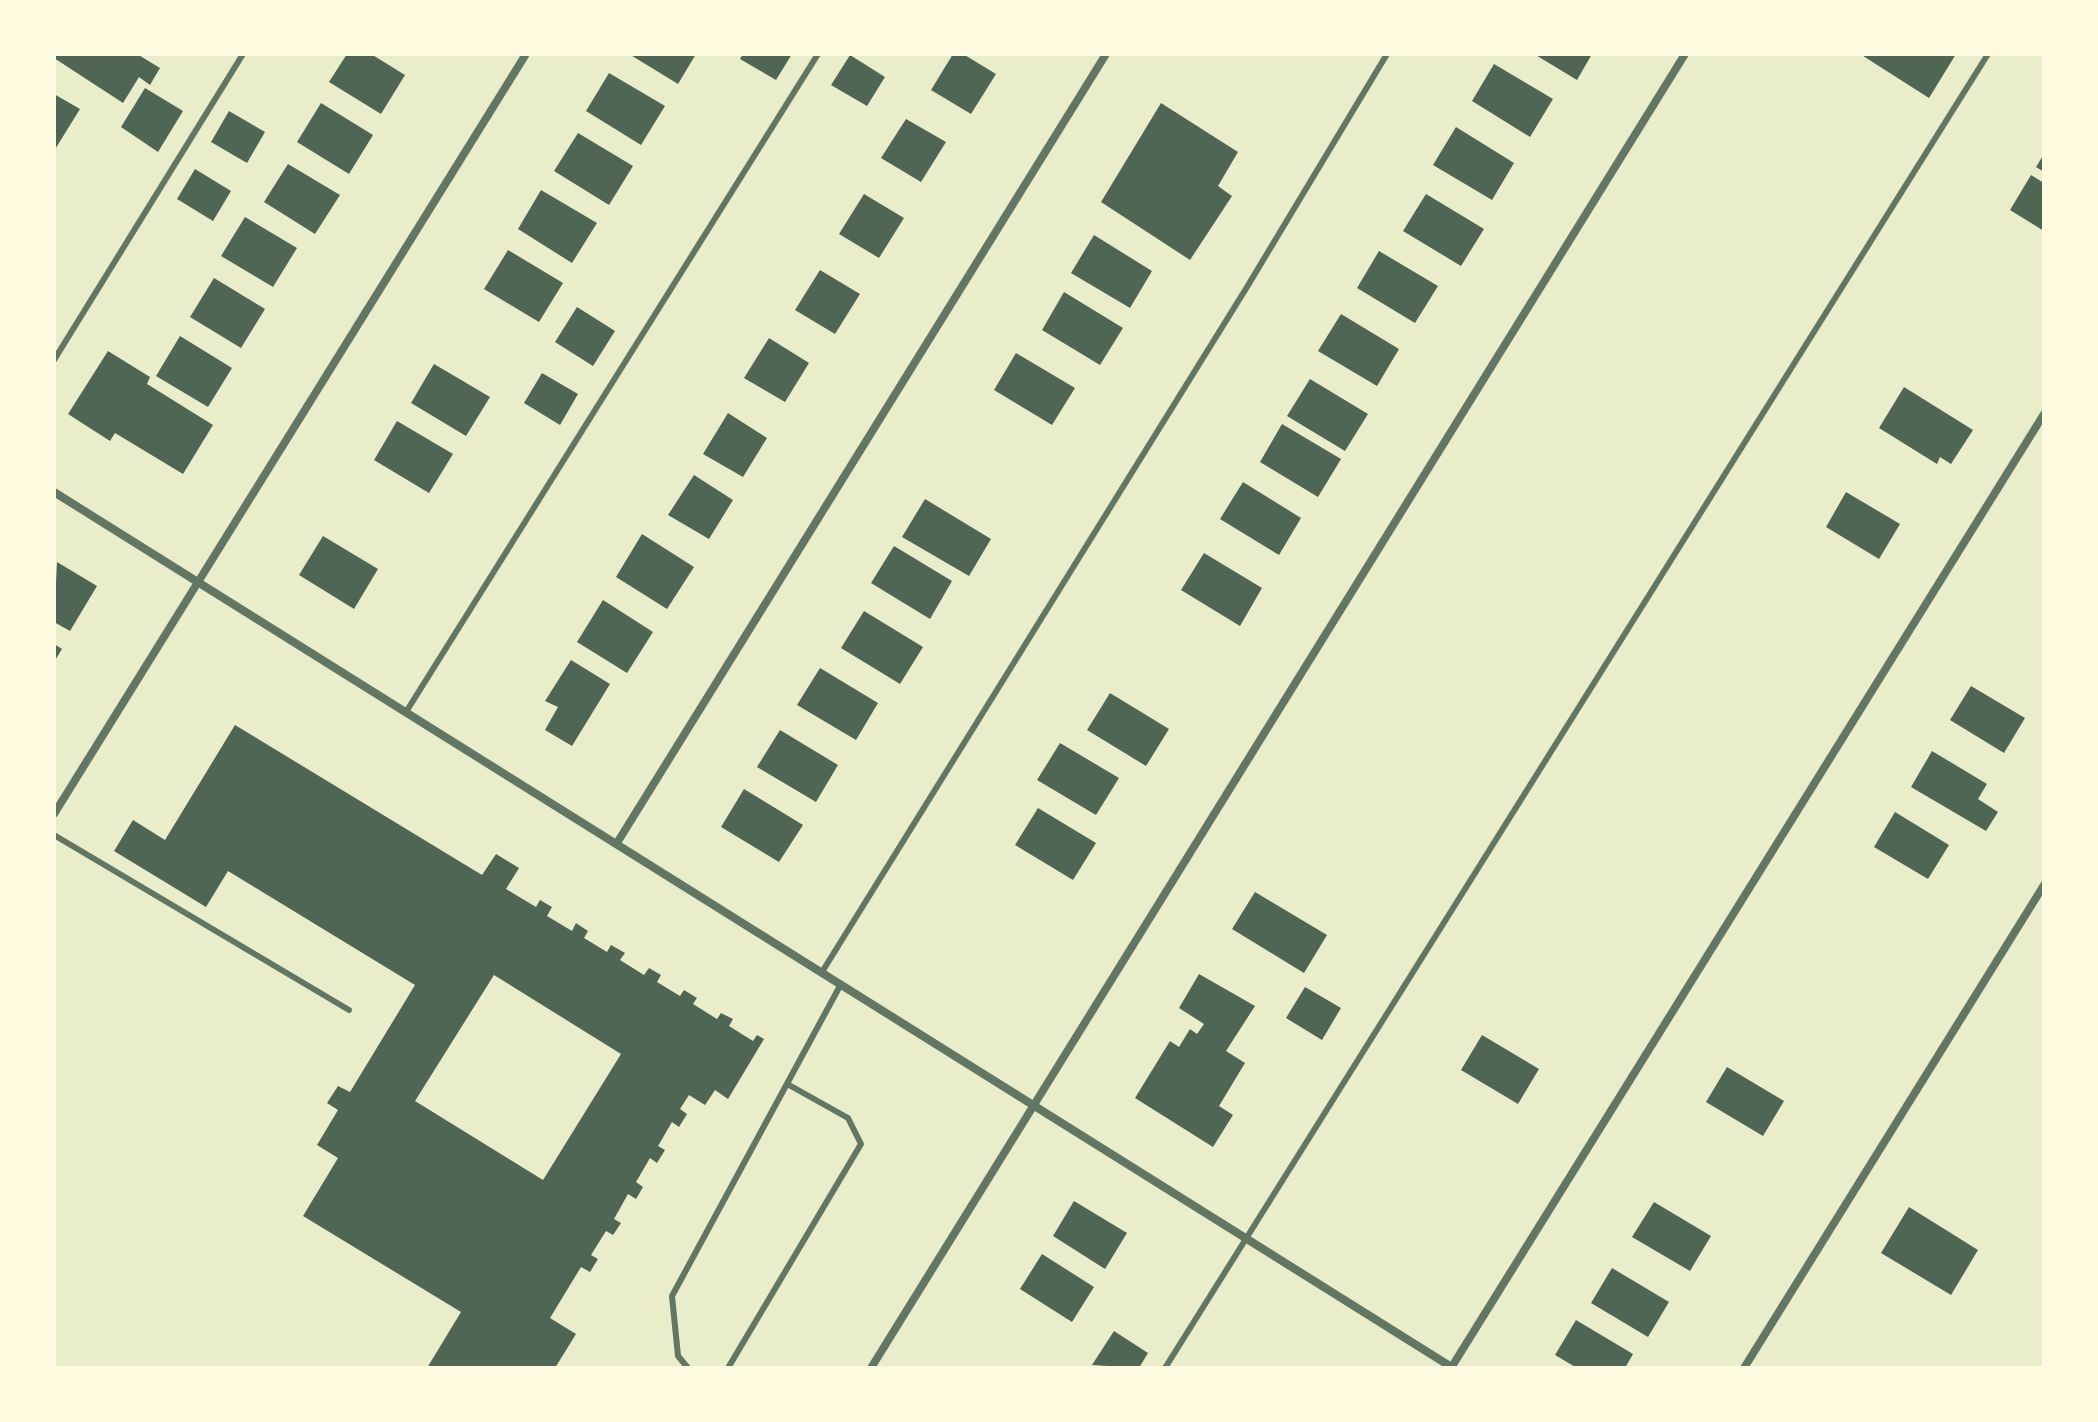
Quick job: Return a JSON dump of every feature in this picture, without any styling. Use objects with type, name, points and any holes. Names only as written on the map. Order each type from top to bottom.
[{"type":"street","points":[[54,814],[526,54]]},
{"type":"street","points":[[617,843],[1106,54]]},
{"type":"street","points":[[871,1368],[1685,54]]},
{"type":"street","points":[[54,492],[1452,1368],[2044,414]]},
{"type":"street","points":[[1744,1368],[2044,885]]},
{"type":"lane","points":[[54,360],[243,54]]},
{"type":"lane","points":[[406,712],[818,54]]},
{"type":"lane","points":[[822,972],[1247,287],[1387,54]]},
{"type":"lane","points":[[1165,1368],[1656,578],[1795,367],[1988,54]]},
{"type":"lane","points":[[54,835],[349,1010]]},
{"type":"lane","points":[[688,1368],[678,1356],[672,1296],[806,1054],[841,984]]},
{"type":"lane","points":[[728,1368],[861,1144],[848,1118],[789,1085]]},
{"type":"building","points":[[54,54],[137,54],[160,68],[150,85],[139,77],[123,103],[54,58]]},
{"type":"building","points":[[347,54],[371,54],[405,75],[381,114],[329,82]]},
{"type":"building","points":[[629,54],[696,54],[678,84]]},
{"type":"building","points":[[743,54],[792,54],[776,80],[740,59]]},
{"type":"building","points":[[953,54],[963,54],[996,74],[971,114],[931,90]]},
{"type":"building","points":[[1534,54],[1592,54],[1577,80]]},
{"type":"building","points":[[1860,54],[1956,54],[1929,98]]},
{"type":"building","points":[[850,55],[885,77],[867,106],[831,85]]},
{"type":"building","points":[[1494,64],[1553,99],[1530,137],[1472,101]]},
{"type":"building","points":[[609,73],[665,106],[641,145],[586,111]]},
{"type":"building","points":[[145,88],[183,111],[158,152],[121,127]]},
{"type":"building","points":[[54,94],[80,109],[54,151]]},
{"type":"building","points":[[321,103],[373,135],[349,174],[297,142]]},
{"type":"building","points":[[1161,103],[1238,152],[1218,186],[1232,196],[1190,260],[1101,202]]},
{"type":"building","points":[[229,111],[265,132],[247,163],[211,142]]},
{"type":"building","points":[[906,119],[946,142],[921,182],[881,158]]},
{"type":"building","points":[[1456,127],[1514,163],[1492,200],[1433,165]]},
{"type":"building","points":[[578,133],[633,166],[609,205],[554,171]]},
{"type":"building","points":[[2044,154],[2044,172],[2036,167]]},
{"type":"building","points":[[288,164],[340,195],[315,234],[264,202]]},
{"type":"building","points":[[195,169],[231,191],[213,221],[177,199]]},
{"type":"building","points":[[2031,175],[2044,183],[2044,231],[2010,210]]},
{"type":"building","points":[[541,190],[597,223],[572,263],[518,229]]},
{"type":"building","points":[[864,194],[904,218],[879,258],[839,234]]},
{"type":"building","points":[[1426,194],[1484,229],[1461,266],[1403,231]]},
{"type":"building","points":[[245,217],[297,248],[273,287],[221,256]]},
{"type":"building","points":[[1094,235],[1152,271],[1130,308],[1071,273]]},
{"type":"building","points":[[508,250],[563,283],[539,322],[484,289]]},
{"type":"building","points":[[1379,251],[1438,286],[1415,323],[1357,288]]},
{"type":"building","points":[[820,270],[860,294],[835,334],[795,310]]},
{"type":"building","points":[[214,278],[265,309],[241,348],[190,317]]},
{"type":"building","points":[[1064,292],[1123,328],[1100,365],[1042,330]]},
{"type":"building","points":[[577,307],[615,331],[593,366],[555,342]]},
{"type":"building","points":[[1341,314],[1399,349],[1377,386],[1318,351]]},
{"type":"building","points":[[180,336],[232,368],[208,407],[156,376]]},
{"type":"building","points":[[769,338],[809,363],[785,402],[744,378]]},
{"type":"building","points":[[108,351],[150,377],[147,384],[213,425],[183,474],[115,433],[110,441],[68,414]]},
{"type":"building","points":[[1016,353],[1075,388],[1052,425],[994,390]]},
{"type":"building","points":[[434,364],[490,397],[466,436],[411,403]]},
{"type":"building","points":[[542,373],[578,394],[560,425],[524,403]]},
{"type":"building","points":[[1310,379],[1368,414],[1345,451],[1287,416]]},
{"type":"building","points":[[1904,387],[1973,430],[1951,464],[1940,457],[1937,464],[1879,428]]},
{"type":"building","points":[[728,413],[767,438],[743,477],[703,454]]},
{"type":"building","points":[[397,421],[453,454],[429,493],[374,460]]},
{"type":"building","points":[[1282,424],[1341,459],[1318,497],[1260,462]]},
{"type":"building","points":[[694,475],[733,500],[709,539],[668,515]]},
{"type":"building","points":[[1243,482],[1301,518],[1279,555],[1220,519]]},
{"type":"building","points":[[1846,492],[1900,524],[1879,559],[1826,527]]},
{"type":"building","points":[[925,499],[991,539],[969,576],[902,537]]},
{"type":"building","points":[[642,534],[694,567],[667,609],[616,577]]},
{"type":"building","points":[[323,536],[378,569],[354,609],[299,575]]},
{"type":"building","points":[[894,546],[952,581],[930,619],[871,583]]},
{"type":"building","points":[[1204,553],[1262,588],[1240,626],[1181,590]]},
{"type":"building","points":[[57,562],[97,586],[70,631],[54,622]]},
{"type":"building","points":[[603,600],[653,632],[627,673],[577,642]]},
{"type":"building","points":[[864,611],[923,647],[900,684],[841,648]]},
{"type":"building","points":[[54,644],[62,649],[54,662]]},
{"type":"building","points":[[571,660],[610,684],[572,746],[545,730],[558,707],[545,701]]},
{"type":"building","points":[[820,668],[878,703],[856,740],[797,705]]},
{"type":"building","points":[[1971,686],[2025,718],[2004,753],[1950,720]]},
{"type":"building","points":[[1110,693],[1169,729],[1146,766],[1087,730]]},
{"type":"building","points":[[235,725],[482,875],[496,854],[519,868],[506,889],[536,907],[540,900],[552,907],[547,916],[572,931],[576,923],[588,931],[584,938],[607,952],[611,945],[625,953],[620,960],[644,975],[649,968],[661,975],[657,982],[680,996],[684,990],[697,998],[693,1004],[717,1019],[721,1013],[733,1019],[729,1026],[753,1041],[757,1035],[764,1039],[728,1099],[715,1090],[705,1105],[689,1095],[680,1109],[687,1114],[679,1127],[672,1122],[658,1146],[665,1150],[657,1163],[650,1158],[636,1182],[643,1187],[636,1199],[628,1194],[614,1219],[621,1223],[613,1235],[606,1231],[591,1255],[598,1259],[590,1272],[581,1267],[550,1318],[576,1334],[555,1368],[427,1368],[461,1312],[303,1216],[338,1158],[317,1145],[338,1110],[327,1103],[338,1086],[350,1092],[415,985],[228,871],[206,907],[114,851],[133,820],[165,840]],"holes":[[[494,975],[621,1054],[543,1180],[415,1101]]]},
{"type":"building","points":[[780,730],[838,765],[816,802],[757,767]]},
{"type":"building","points":[[1060,743],[1119,778],[1096,815],[1037,780]]},
{"type":"building","points":[[1932,751],[1987,784],[1978,799],[1998,812],[1986,831],[1911,787]]},
{"type":"building","points":[[744,789],[803,825],[779,862],[721,827]]},
{"type":"building","points":[[1038,808],[1096,843],[1073,880],[1015,845]]},
{"type":"building","points":[[1895,812],[1949,845],[1928,879],[1874,847]]},
{"type":"building","points":[[1255,892],[1327,935],[1304,973],[1232,929]]},
{"type":"building","points":[[1199,974],[1255,1006],[1226,1051],[1245,1063],[1219,1106],[1233,1115],[1213,1147],[1135,1098],[1170,1041],[1179,1047],[1190,1029],[1197,1034],[1204,1024],[1179,1008]]},
{"type":"building","points":[[1305,987],[1341,1008],[1322,1040],[1286,1018]]},
{"type":"building","points":[[1482,1035],[1539,1069],[1518,1104],[1461,1070]]},
{"type":"building","points":[[1727,1067],[1784,1101],[1763,1136],[1706,1102]]},
{"type":"building","points":[[1074,1201],[1127,1233],[1105,1269],[1053,1236]]},
{"type":"building","points":[[1654,1202],[1711,1236],[1690,1271],[1632,1237]]},
{"type":"building","points":[[1909,1207],[1978,1250],[1951,1295],[1881,1253]]},
{"type":"building","points":[[1042,1254],[1094,1287],[1072,1322],[1020,1289]]},
{"type":"building","points":[[1612,1268],[1669,1302],[1648,1337],[1591,1303]]},
{"type":"building","points":[[1576,1320],[1633,1354],[1625,1368],[1577,1368],[1555,1355]]},
{"type":"building","points":[[1114,1331],[1148,1353],[1139,1368],[1092,1365]]}]
